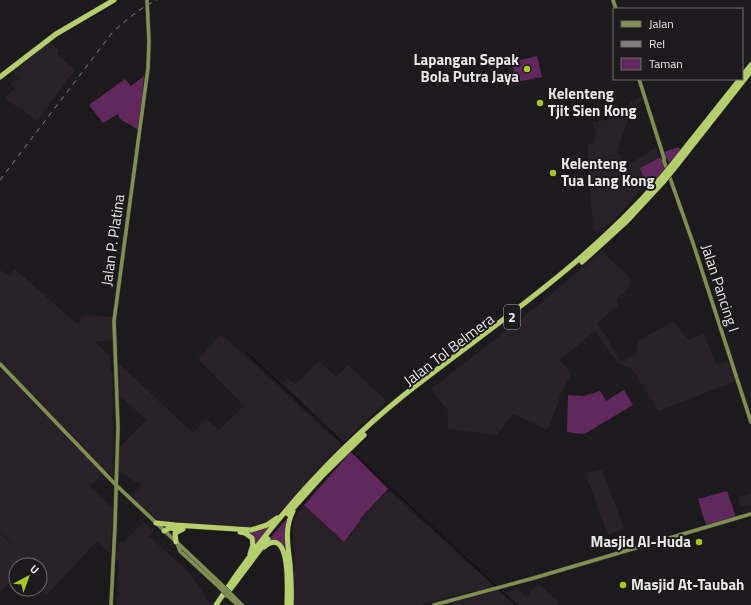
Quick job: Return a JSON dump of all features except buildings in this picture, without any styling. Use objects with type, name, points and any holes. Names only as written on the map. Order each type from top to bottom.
[{"type":"highway","points":[[0,73],[57,30],[109,0]]},
{"type":"highway","points":[[0,77],[56,34],[114,0]]},
{"type":"highway","points":[[743,75],[751,65]]},
{"type":"highway","name":"Jalan Tol Belmera","points":[[220,605],[251,557],[291,510],[344,452],[404,396],[572,267],[621,222],[676,164],[751,71]]},
{"type":"highway","name":"Jalan Tol Belmera","points":[[676,164],[739,80]]},
{"type":"highway","name":"Jalan Tol Belmera","points":[[216,605],[290,506],[319,474],[344,452]]},
{"type":"highway","points":[[291,605],[292,590],[287,531],[290,518],[303,497]]},
{"type":"highway","points":[[156,523],[208,528],[256,529],[270,524],[290,506]]},
{"type":"highway","points":[[164,531],[172,528],[245,533],[252,538],[253,541],[251,557]]},
{"type":"highway","points":[[176,542],[175,533],[183,529]]},
{"type":"highway","points":[[251,557],[268,544],[277,544],[283,548],[285,553],[287,605]]},
{"type":"street","name":"Jalan P. Platina","points":[[111,605],[118,427],[114,321],[148,68],[149,41],[147,0]]},
{"type":"street","name":"Jalan Pancing I","points":[[639,80],[672,179],[672,184],[751,422]]},
{"type":"street","points":[[0,364],[116,484],[220,586],[242,605]]},
{"type":"street","points":[[434,605],[751,514]]},
{"type":"street","points":[[233,598],[238,605]]},
{"type":"shaded area","points":[[49,42],[59,50],[57,54],[75,70],[37,121],[5,98],[15,88],[10,84],[20,78],[12,70]]},
{"type":"shaded area","points":[[512,62],[518,85],[511,86],[507,64]]},
{"type":"shaded area","points":[[642,96],[643,100],[633,106],[617,151],[627,166],[656,147],[659,158],[640,168],[643,177],[649,181],[613,221],[597,233],[593,229],[587,146],[594,141],[596,136],[596,131],[593,125],[594,122],[625,116],[630,102]]},
{"type":"shaded area","points":[[602,251],[631,279],[629,288],[617,299],[618,306],[597,323],[621,361],[636,355],[638,341],[674,321],[689,340],[704,334],[716,364],[728,361],[736,381],[659,411],[632,369],[618,363],[595,331],[560,360],[571,374],[561,394],[548,430],[513,414],[497,435],[448,429],[448,411],[431,389],[524,317]]},
{"type":"shaded area","points":[[15,269],[78,325],[82,315],[112,317],[112,340],[95,342],[110,356],[110,370],[113,374],[114,478],[0,363],[0,270],[9,276]]},
{"type":"shaded area","points":[[221,334],[344,447],[269,523],[248,529],[160,521],[155,519],[132,496],[141,484],[137,481],[135,482],[125,474],[118,472],[119,448],[146,420],[118,394],[116,361],[193,433],[206,419],[219,430],[244,406],[198,359]]},
{"type":"shaded area","points":[[319,361],[336,377],[348,365],[387,401],[344,442],[282,383],[288,379],[295,384]]},
{"type":"shaded area","points":[[0,369],[66,435],[102,474],[90,486],[113,509],[110,554],[97,541],[48,594],[48,557],[8,557],[8,584],[0,593],[0,534],[19,549],[0,532]]},
{"type":"shaded area","points":[[602,470],[624,528],[608,535],[585,473]]},
{"type":"shaded area","points":[[388,490],[495,587],[421,605],[294,605],[294,520],[304,505],[344,542],[342,546],[362,520],[361,519]]},
{"type":"shaded area","points":[[751,494],[751,505],[741,506],[738,497]]},
{"type":"shaded area","points":[[144,522],[154,531],[148,538],[151,538],[189,572],[211,605],[116,605],[119,562],[115,558],[117,543],[123,543]]},
{"type":"shaded area","points":[[538,583],[559,603],[558,605],[518,605],[505,593],[518,589],[526,597]]},
{"type":"shaded area","points":[[498,590],[515,605],[443,605]]},
{"type":"green space","name":"Lapangan Sepak Bola Putra Jaya","points":[[537,56],[542,77],[517,82],[512,62]]},
{"type":"green space","points":[[144,76],[139,130],[120,119],[118,114],[103,123],[89,105],[125,79],[131,86]]},
{"type":"green space","points":[[678,147],[682,150],[670,165],[664,152]]},
{"type":"green space","points":[[661,157],[665,170],[656,185],[643,177],[640,168]]},
{"type":"green space","points":[[624,390],[633,405],[586,433],[567,432],[568,395],[584,396],[600,391],[606,401]]},
{"type":"green space","points":[[351,452],[388,489],[360,519],[361,520],[344,542],[304,505]]},
{"type":"green space","points":[[727,491],[736,517],[706,525],[698,499]]},
{"type":"green space","points":[[290,515],[286,553],[281,544],[266,543]]},
{"type":"green space","points":[[272,524],[256,545],[246,532]]},
{"type":"waterway","points":[[246,352],[345,445]]},
{"type":"waterway","points":[[351,451],[497,587]]},
{"type":"waterway","points":[[499,589],[516,605]]},
{"type":"railway","points":[[0,180],[112,33],[133,15],[157,0]]},
{"type":"place","name":"Lapangan Sepak Bola Putra Jaya","points":[[527,69]]},
{"type":"place","name":"Kelenteng Tjit Sien Kong","points":[[540,103]]},
{"type":"place","name":"Kelenteng Tua Lang Kong","points":[[553,173]]},
{"type":"place","name":"Masjid Al-Huda","points":[[699,542]]},
{"type":"place","name":"Masjid At-Taubah","points":[[623,585]]}]
